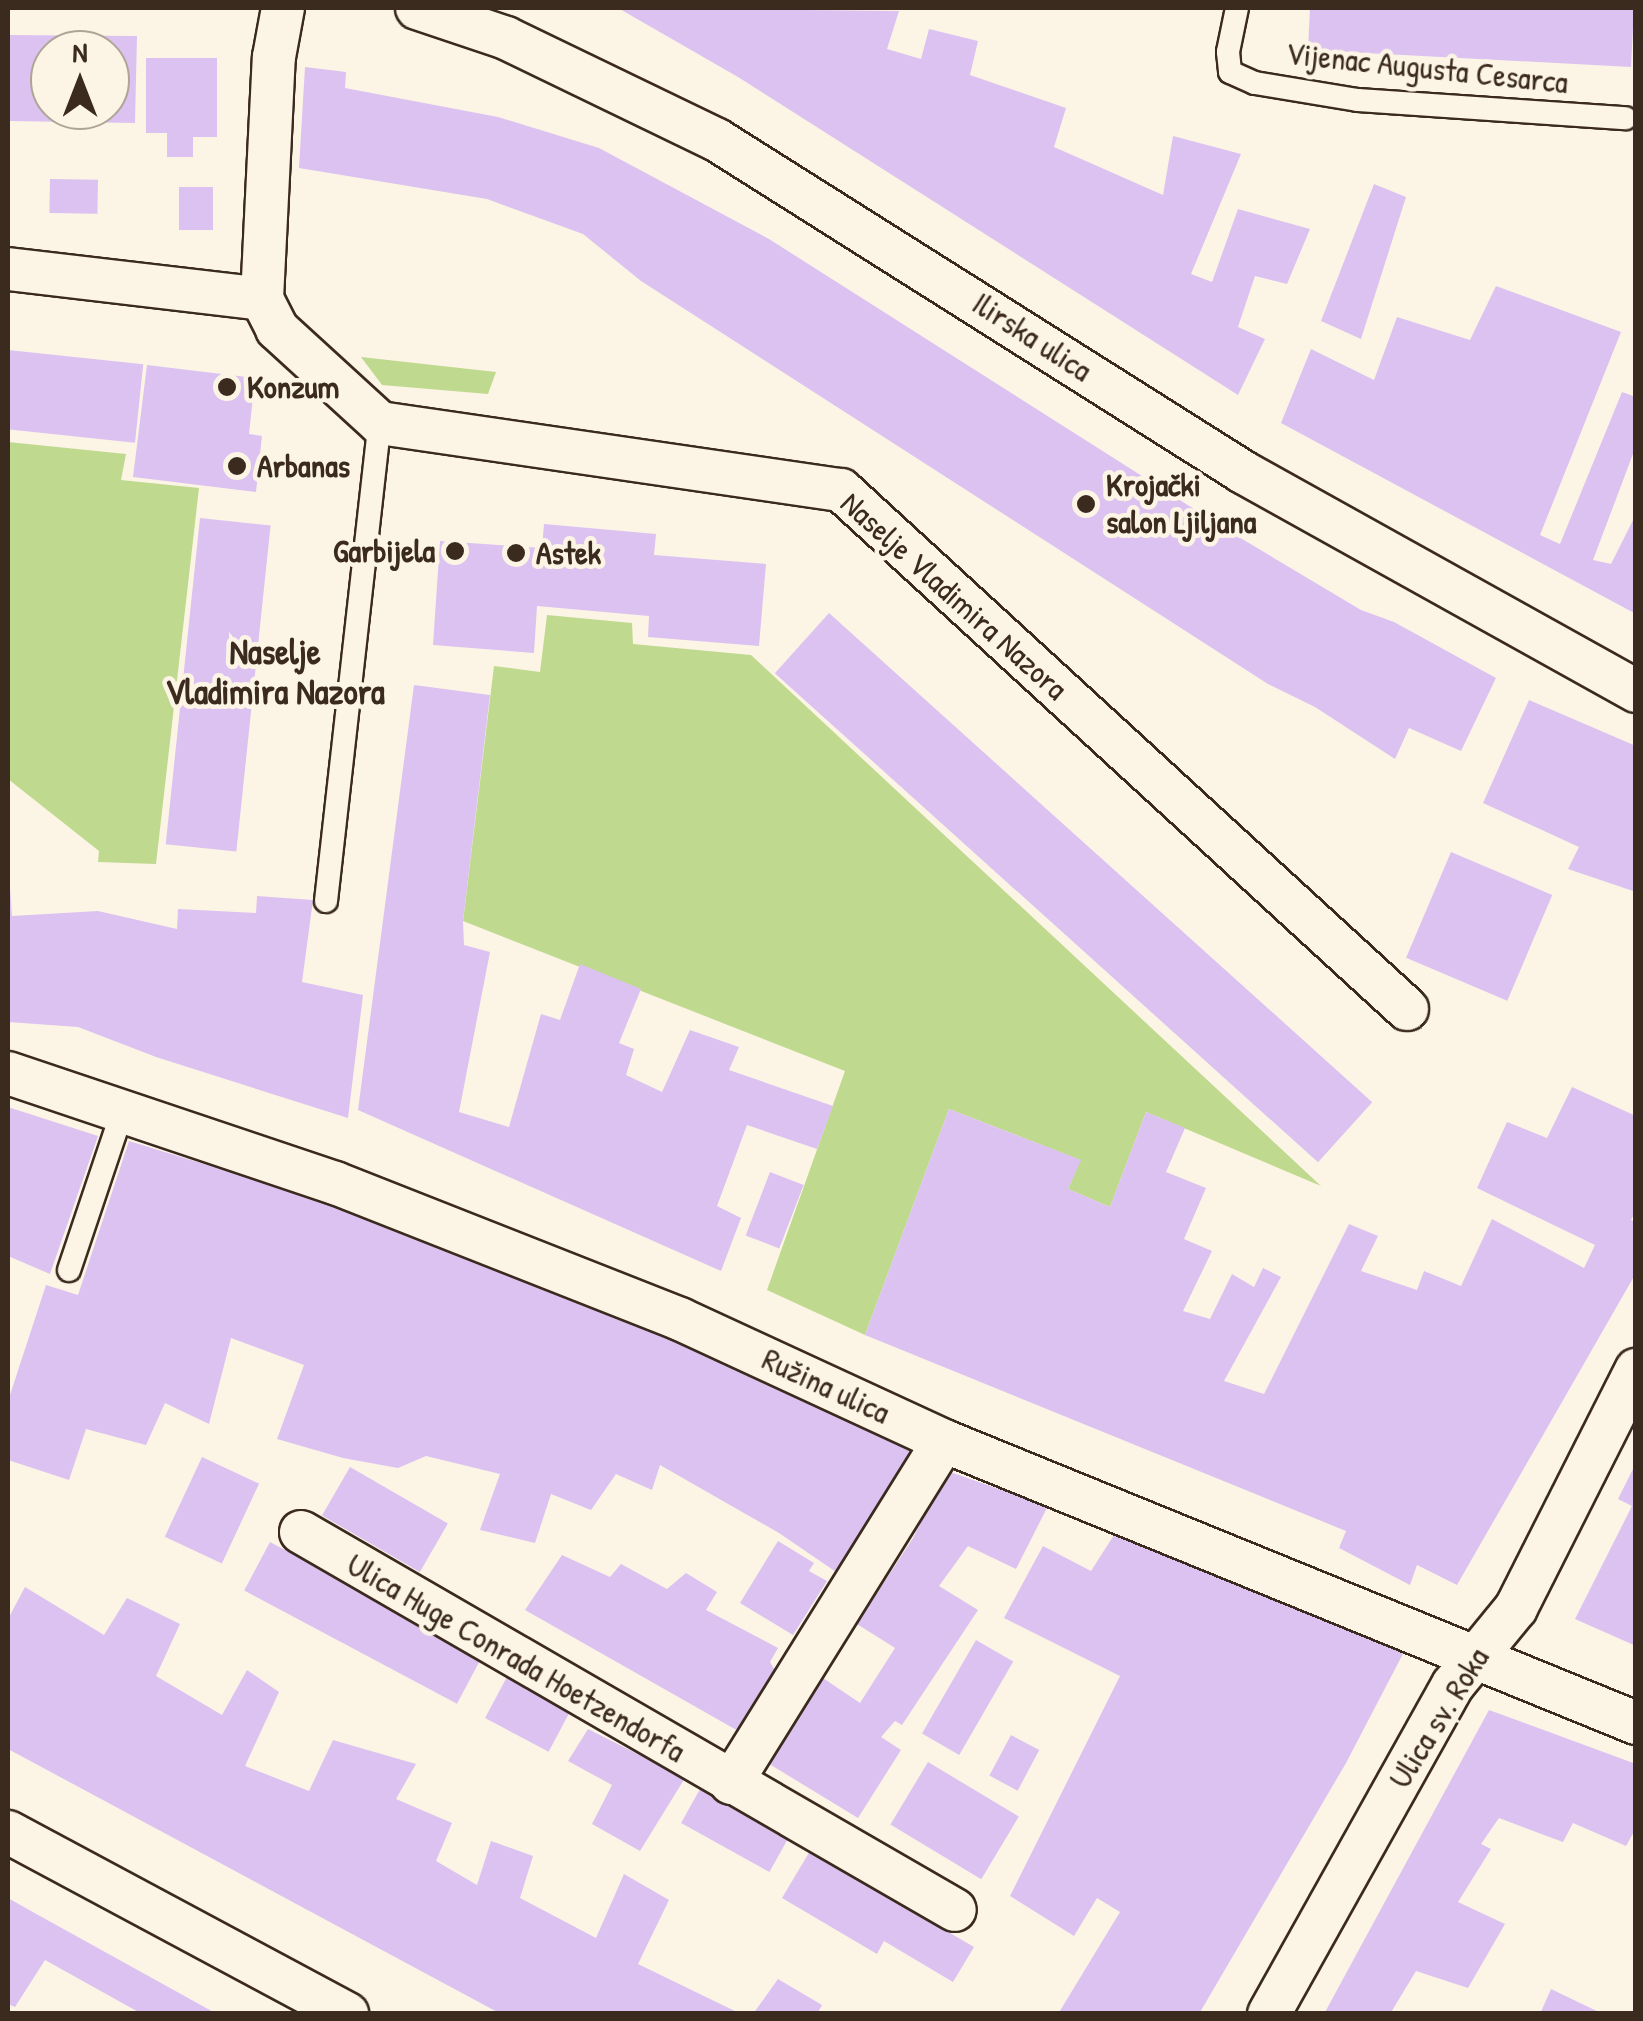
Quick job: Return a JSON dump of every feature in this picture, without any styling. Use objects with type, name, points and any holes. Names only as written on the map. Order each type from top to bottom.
[{"type":"street","points":[[283,8],[274,57],[262,298],[277,330],[380,423]]},
{"type":"street","name":"Ilirska ulica","points":[[417,8],[521,44],[716,140],[1243,472],[1636,691]]},
{"type":"street","points":[[8,269],[262,298]]},
{"type":"street","name":"Naselje Vladimira Nazora","points":[[380,423],[841,490],[1407,1009]]},
{"type":"street","name":"Ružina ulica","points":[[8,1073],[335,1183],[680,1318],[944,1441],[1636,1723]]},
{"type":"street","name":"Ulica sv. Roka","points":[[1269,2014],[1453,1685],[1516,1608],[1636,1370]]},
{"type":"street","points":[[732,1783],[944,1441]]},
{"type":"street","name":"Ulica Huge Conrada Hoetzendorfa","points":[[301,1532],[955,1910]]},
{"type":"street","points":[[8,1832],[347,2014]]},
{"type":"lane","name":"Vijenac Augusta Cesarca","points":[[1237,8],[1228,52],[1230,72],[1254,83],[1358,100],[1624,118]]},
{"type":"lane","points":[[326,901],[380,423]]},
{"type":"lane","points":[[69,1270],[123,1110]]},
{"type":"green space","points":[[361,357],[496,372],[488,394],[382,385]]},
{"type":"green space","points":[[8,442],[126,454],[121,480],[199,488],[156,864],[98,862],[99,851],[8,779]]},
{"type":"green space","points":[[547,615],[632,623],[633,644],[751,655],[1321,1186],[1146,1112],[1110,1207],[1068,1189],[1080,1160],[949,1109],[865,1335],[767,1290],[845,1071],[463,921],[494,666],[540,672]]},
{"type":"building","points":[[618,8],[899,11],[887,49],[921,59],[929,29],[978,41],[970,75],[1066,108],[1054,147],[1163,195],[1173,136],[1241,154],[1191,274],[1212,282],[1238,209],[1310,229],[1287,284],[1255,276],[1238,327],[1265,339],[1238,395],[738,77]]},
{"type":"building","points":[[1310,8],[1634,8],[1631,67],[1308,50]]},
{"type":"building","points":[[8,35],[30,35],[30,121],[8,121]]},
{"type":"building","points":[[130,36],[137,36],[135,123],[130,123]]},
{"type":"building","points":[[146,58],[217,58],[217,137],[193,137],[193,157],[167,157],[167,133],[146,133]]},
{"type":"building","points":[[305,67],[346,72],[345,88],[498,117],[599,148],[769,239],[1227,530],[1361,610],[1394,622],[1496,678],[1461,751],[1409,728],[1395,759],[1315,707],[1268,684],[641,281],[583,234],[487,199],[299,168]]},
{"type":"building","points":[[50,179],[98,180],[97,214],[49,213]]},
{"type":"building","points":[[1374,184],[1406,197],[1361,339],[1321,321]]},
{"type":"building","points":[[179,187],[213,187],[213,230],[179,230]]},
{"type":"building","points":[[1496,286],[1621,332],[1540,535],[1560,544],[1622,392],[1636,397],[1636,446],[1593,560],[1611,564],[1636,514],[1636,614],[1281,423],[1311,349],[1374,380],[1397,317],[1470,340]]},
{"type":"building","points":[[8,350],[143,364],[135,443],[8,429]]},
{"type":"building","points":[[147,365],[255,378],[249,434],[262,436],[256,492],[133,477]]},
{"type":"building","points":[[200,518],[271,525],[236,852],[166,844]]},
{"type":"building","points":[[544,524],[656,534],[654,555],[766,564],[759,646],[648,637],[649,616],[537,606],[534,653],[433,645],[440,541],[542,548]]},
{"type":"building","points":[[829,613],[1372,1102],[1318,1162],[775,673]]},
{"type":"building","points":[[414,685],[490,695],[463,921],[464,945],[490,952],[459,1112],[509,1127],[541,1014],[560,1020],[580,964],[641,989],[619,1043],[634,1049],[626,1075],[662,1092],[690,1030],[739,1047],[729,1070],[833,1106],[817,1149],[747,1125],[717,1206],[741,1218],[721,1271],[358,1110]]},
{"type":"building","points":[[1529,700],[1636,746],[1636,892],[1568,869],[1579,847],[1483,803]]},
{"type":"building","points":[[1451,852],[1552,895],[1507,1001],[1406,958]]},
{"type":"building","points":[[8,858],[12,916],[98,911],[177,929],[178,909],[256,913],[257,896],[313,900],[302,982],[363,995],[348,1118],[156,1057],[78,1027],[8,1022]]},
{"type":"building","points":[[1572,1087],[1636,1116],[1636,1210],[1631,1220],[1636,1222],[1636,1273],[1457,1585],[1417,1565],[1410,1585],[1339,1548],[1346,1531],[865,1335],[949,1109],[1081,1160],[1068,1189],[1110,1207],[1146,1112],[1185,1128],[1166,1172],[1206,1188],[1184,1239],[1212,1251],[1183,1311],[1210,1319],[1232,1274],[1254,1287],[1263,1268],[1281,1277],[1224,1381],[1264,1394],[1349,1224],[1378,1236],[1361,1271],[1417,1290],[1424,1271],[1461,1286],[1492,1219],[1584,1268],[1595,1245],[1477,1188],[1507,1122],[1547,1138]]},
{"type":"building","points":[[8,1107],[98,1136],[50,1274],[8,1256]]},
{"type":"building","points":[[129,1141],[321,1200],[603,1304],[923,1447],[842,1576],[779,1533],[660,1465],[652,1490],[616,1474],[591,1510],[551,1494],[535,1543],[480,1530],[500,1474],[426,1456],[398,1468],[343,1458],[277,1439],[304,1365],[231,1338],[209,1424],[165,1403],[146,1445],[86,1429],[69,1480],[8,1460],[8,1401],[46,1285],[78,1295]]},
{"type":"building","points":[[770,1172],[804,1185],[779,1248],[746,1235]]},
{"type":"building","points":[[202,1457],[259,1484],[222,1563],[165,1537]]},
{"type":"building","points":[[1636,1463],[1636,1646],[1575,1619],[1632,1506],[1618,1499]]},
{"type":"building","points":[[350,1467],[448,1524],[420,1572],[322,1515]]},
{"type":"building","points":[[947,1471],[1048,1506],[1016,1569],[968,1546],[939,1586],[978,1610],[902,1725],[895,1721],[881,1737],[901,1750],[858,1818],[766,1762],[820,1676],[860,1703],[895,1648],[857,1624],[913,1538]]},
{"type":"building","points":[[1114,1535],[1405,1650],[1346,1763],[1199,2014],[1058,2014],[1120,1912],[1097,1898],[1074,1936],[1010,1896],[1120,1676],[1004,1618],[1043,1546],[1091,1571]]},
{"type":"building","points":[[778,1541],[814,1563],[809,1571],[827,1581],[793,1635],[740,1603]]},
{"type":"building","points":[[270,1542],[483,1655],[457,1704],[244,1591]]},
{"type":"building","points":[[562,1555],[610,1577],[621,1564],[667,1589],[686,1573],[717,1592],[706,1610],[778,1648],[770,1662],[778,1676],[740,1732],[525,1610]]},
{"type":"building","points":[[25,1587],[104,1635],[127,1598],[180,1624],[156,1676],[222,1715],[247,1670],[279,1692],[245,1766],[309,1791],[333,1740],[416,1764],[396,1799],[452,1823],[436,1861],[477,1885],[491,1841],[533,1856],[520,1898],[596,1938],[624,1874],[669,1900],[638,1964],[741,2014],[501,2014],[8,1749],[8,1619]]},
{"type":"building","points":[[976,1640],[1013,1662],[959,1755],[922,1734]]},
{"type":"building","points":[[509,1673],[573,1707],[549,1752],[485,1718]]},
{"type":"building","points":[[1489,1710],[1636,1764],[1636,1828],[1626,1846],[1573,1823],[1563,1842],[1499,1818],[1481,1844],[1491,1849],[1458,1902],[1505,1924],[1468,1988],[1416,1971],[1390,2014],[1324,2014]]},
{"type":"building","points":[[588,1729],[685,1778],[640,1851],[592,1824],[612,1785],[568,1761]]},
{"type":"building","points":[[1011,1735],[1039,1750],[1018,1791],[989,1776]]},
{"type":"building","points":[[928,1762],[1019,1817],[981,1879],[890,1825]]},
{"type":"building","points":[[700,1789],[788,1838],[769,1872],[681,1823]]},
{"type":"building","points":[[810,1851],[974,1947],[953,1982],[884,1941],[877,1954],[782,1898]]},
{"type":"building","points":[[8,1898],[217,2014],[142,2014],[45,1960],[15,2007],[8,2004]]},
{"type":"building","points":[[778,1979],[822,2005],[817,2014],[753,2014]]},
{"type":"building","points":[[1551,1989],[1603,2014],[1540,2014]]},
{"type":"place","name":"Konzum","points":[[227,387]]},
{"type":"place","name":"Arbanas","points":[[237,466]]},
{"type":"place","name":"Krojački salon Ljiljana","points":[[1086,504]]},
{"type":"place","name":"Garbijela","points":[[455,551]]},
{"type":"place","name":"Astek","points":[[516,553]]},
{"type":"district","name":"Naselje Vladimira Nazora","points":[[275,672]]}]
